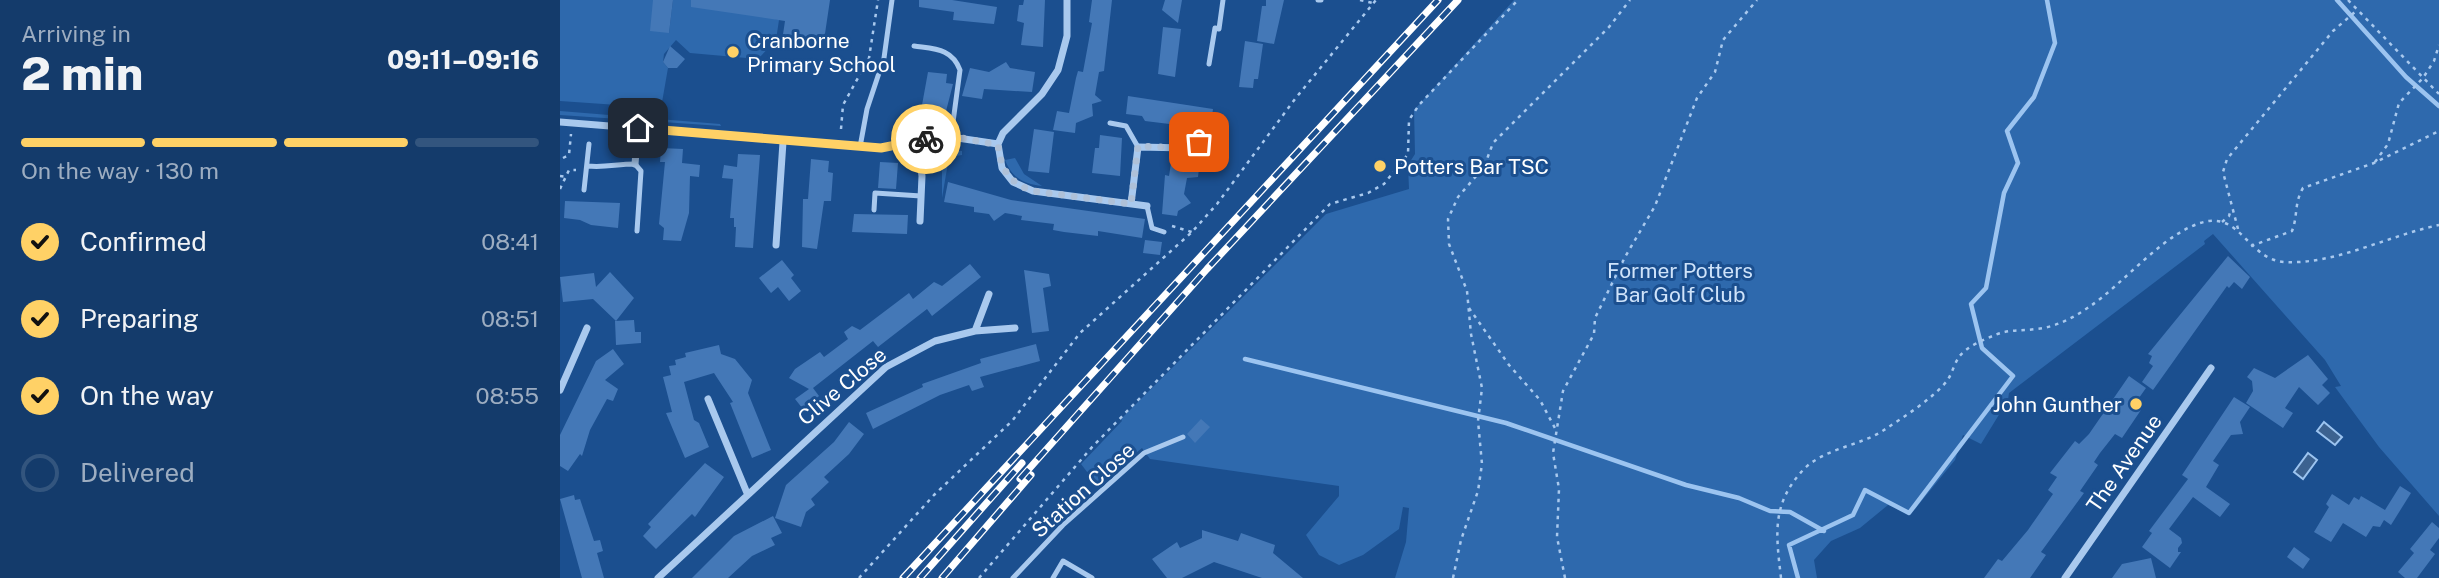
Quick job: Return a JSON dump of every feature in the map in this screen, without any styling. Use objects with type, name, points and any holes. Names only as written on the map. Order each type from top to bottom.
[{"type":"street","points":[[1067,0],[1067,36],[1058,70],[1042,94],[1003,133],[998,145],[1002,168],[1020,186],[1147,206]]},
{"type":"street","points":[[560,122],[860,147],[897,148],[951,136],[998,145]]},
{"type":"street","points":[[635,164],[638,128]]},
{"type":"street","points":[[776,245],[783,142]]},
{"type":"street","points":[[917,142],[922,176],[920,221]]},
{"type":"street","points":[[1131,204],[1138,146],[1187,148],[1199,142],[1219,144]]},
{"type":"street","points":[[975,331],[989,294]]},
{"type":"street","points":[[560,390],[587,328]]},
{"type":"street","name":"Clive Close","points":[[658,578],[886,367],[935,341],[975,331],[1015,328]]},
{"type":"street","name":"The Avenue","points":[[2064,578],[2211,368]]},
{"type":"street","points":[[708,399],[747,493]]},
{"type":"lane","points":[[860,147],[867,109],[884,58],[892,0]]},
{"type":"lane","points":[[1209,64],[1214,28],[1219,29],[1223,0]]},
{"type":"lane","points":[[914,46],[946,51],[960,70],[951,136]]},
{"type":"lane","points":[[1110,124],[1126,125],[1138,146]]},
{"type":"lane","points":[[584,190],[589,144]]},
{"type":"lane","points":[[586,168],[635,164],[641,171],[637,231]]},
{"type":"lane","points":[[874,210],[875,193],[921,196]]},
{"type":"lane","points":[[1147,206],[1152,228],[1164,232]]},
{"type":"lane","name":"Station Close","points":[[1013,578],[1063,525],[1144,453],[1183,437]]},
{"type":"lane","points":[[1053,578],[1063,561],[1092,578]]},
{"type":"path","points":[[841,129],[843,105],[869,58],[878,0]]},
{"type":"path","points":[[1360,0],[1375,1]]},
{"type":"path","points":[[979,578],[1093,446],[1330,204],[1368,193],[1384,184],[1408,154],[1409,120],[1419,105],[1518,0]]},
{"type":"path","points":[[1453,578],[1461,540],[1478,491],[1482,464],[1478,421],[1482,388],[1467,291],[1449,244],[1448,219],[1458,197],[1484,166],[1493,143],[1609,27],[1630,0]]},
{"type":"path","points":[[1565,578],[1557,537],[1559,489],[1553,453],[1563,391],[1594,334],[1595,318],[1625,257],[1655,206],[1697,98],[1715,72],[1723,40],[1757,0]]},
{"type":"path","points":[[2348,0],[2355,12],[2439,94]]},
{"type":"path","points":[[859,578],[934,495],[1012,421],[1080,333],[1209,214],[1375,1]]},
{"type":"path","points":[[2355,12],[2308,60],[2227,159],[2223,172],[2238,229],[2250,246],[2265,258],[2284,262],[2316,261],[2403,233],[2439,225]]},
{"type":"path","points":[[2374,163],[2388,144],[2399,103],[2423,78],[2439,45]]},
{"type":"path","points":[[2250,246],[2292,231],[2297,218],[2295,201],[2303,188],[2374,163],[2439,131]]},
{"type":"path","points":[[563,158],[569,155],[570,134]]},
{"type":"path","points":[[560,189],[569,170],[586,168]]},
{"type":"path","points":[[560,176],[568,177]]},
{"type":"path","points":[[2222,222],[2229,216],[2231,209]]},
{"type":"path","points":[[1781,578],[1776,523],[1785,494],[1805,468],[1826,455],[1881,432],[1917,406],[1947,380],[1960,355],[1969,348],[1997,334],[2054,326],[2076,316],[2121,282],[2160,246],[2209,221],[2222,222],[2238,229]]},
{"type":"path","points":[[1468,306],[1509,365],[1540,400],[1556,430]]},
{"type":"green space","points":[[560,0],[653,0],[669,33],[673,0],[702,0],[779,20],[776,40],[758,59],[690,53],[676,40],[664,54],[663,62],[668,68],[661,108],[560,101]]},
{"type":"green space","name":"Former Potters Bar Golf Club","points":[[1514,0],[2439,0],[2439,516],[2379,447],[2335,387],[2341,386],[2325,360],[2213,234],[2204,241],[2205,244],[2009,393],[2008,400],[1981,444],[1963,435],[1955,460],[1915,509],[1906,511],[1888,505],[1860,528],[1831,541],[1814,560],[1817,578],[1395,578],[1406,542],[1409,508],[1403,507],[1399,529],[1363,555],[1339,565],[1319,555],[1306,535],[1339,496],[1339,486],[1150,459],[1142,448],[1097,485],[1081,464],[1121,419],[1326,214],[1409,189],[1408,165],[1415,154],[1414,110]]},
{"type":"green space","points":[[560,111],[720,124],[721,126],[560,115]]},
{"type":"green space","points":[[962,151],[962,155],[949,157],[942,198],[942,158],[931,157],[938,152]]},
{"type":"green space","points":[[1015,158],[1024,174],[1042,186],[1024,182],[1015,176],[1005,160]]},
{"type":"shaded area","points":[[2324,422],[2342,437],[2335,445],[2317,431]]},
{"type":"shaded area","points":[[2308,453],[2317,460],[2303,479],[2294,472]]},
{"type":"building","points":[[653,0],[673,0],[669,33],[650,31]]},
{"type":"building","points":[[691,0],[830,0],[823,47],[782,41],[785,21],[691,7]]},
{"type":"building","points":[[919,0],[952,0],[997,7],[994,24],[953,20],[954,12],[919,7]]},
{"type":"building","points":[[1024,0],[1045,0],[1043,47],[1021,45],[1024,23],[1017,21],[1019,5],[1023,5]]},
{"type":"building","points":[[1092,0],[1112,0],[1104,71],[1099,72],[1095,95],[1102,101],[1092,104],[1093,116],[1076,123],[1075,133],[1053,130],[1057,111],[1069,113],[1078,71],[1083,72],[1092,23],[1089,22]]},
{"type":"building","points":[[1165,0],[1182,0],[1178,23],[1162,10]]},
{"type":"building","points":[[1266,0],[1284,0],[1274,44],[1257,41],[1262,6],[1266,6]]},
{"type":"building","points":[[1163,27],[1181,29],[1175,77],[1158,74]]},
{"type":"building","points":[[1245,41],[1263,44],[1258,79],[1254,79],[1253,88],[1239,87]]},
{"type":"building","points":[[670,46],[685,59],[677,68],[668,68],[663,62]]},
{"type":"building","points":[[1006,62],[1010,68],[1035,72],[1032,92],[984,89],[982,99],[962,96],[970,68],[989,72]]},
{"type":"building","points":[[928,72],[947,74],[946,83],[953,84],[944,119],[920,116]]},
{"type":"building","points":[[1128,96],[1213,109],[1210,129],[1145,121],[1142,116],[1126,114]]},
{"type":"building","points":[[1034,129],[1054,132],[1049,173],[1028,171]]},
{"type":"building","points":[[1100,135],[1122,138],[1120,176],[1092,173],[1095,148],[1099,148]]},
{"type":"building","points":[[661,148],[683,149],[682,163],[700,165],[699,177],[690,176],[689,213],[681,241],[663,240],[664,228],[659,224],[665,162],[660,162]]},
{"type":"building","points":[[738,154],[760,155],[753,248],[735,247],[736,227],[734,218],[730,218],[733,179],[722,178],[724,165],[737,167]]},
{"type":"building","points":[[1172,157],[1200,160],[1198,177],[1187,178],[1184,194],[1191,203],[1178,211],[1177,216],[1162,214],[1165,175],[1169,176]]},
{"type":"building","points":[[811,159],[829,161],[828,172],[833,173],[831,201],[824,201],[817,249],[802,247],[803,199],[808,199]]},
{"type":"building","points":[[880,162],[898,163],[896,189],[878,188]]},
{"type":"building","points":[[948,182],[1011,200],[1145,219],[1142,238],[1098,231],[1098,236],[1053,230],[1054,224],[1021,220],[1022,216],[1005,213],[994,221],[989,214],[974,212],[974,207],[944,202]]},
{"type":"building","points":[[565,201],[620,203],[618,228],[564,218]]},
{"type":"building","points":[[854,214],[908,215],[907,234],[852,232]]},
{"type":"building","points":[[1145,240],[1162,242],[1160,255],[1143,253]]},
{"type":"building","points":[[2228,256],[2250,277],[2242,289],[2234,282],[2229,288],[2227,286],[2153,390],[2142,382],[2153,366],[2149,363],[2152,356],[2148,354]]},
{"type":"building","points":[[782,260],[794,275],[791,278],[801,291],[789,301],[778,287],[771,293],[759,278]]},
{"type":"building","points":[[970,264],[981,277],[932,316],[927,309],[878,347],[873,341],[813,388],[819,396],[803,409],[795,399],[809,389],[789,378],[795,369],[820,352],[824,357],[848,339],[844,332],[852,326],[860,330],[909,293],[913,299],[934,282],[942,286]]},
{"type":"building","points":[[1024,270],[1049,274],[1051,286],[1043,288],[1049,331],[1032,333]]},
{"type":"building","points":[[610,272],[634,298],[616,321],[593,299],[563,302],[560,277],[594,273],[596,287]]},
{"type":"building","points":[[634,320],[635,332],[641,332],[641,343],[616,345],[615,321]]},
{"type":"building","points":[[1036,344],[1040,361],[980,377],[984,387],[972,391],[969,385],[940,395],[873,429],[866,413],[923,387],[922,384],[981,363],[980,359]]},
{"type":"building","points":[[719,345],[721,354],[735,359],[752,380],[748,393],[771,450],[752,458],[730,403],[733,402],[714,373],[684,382],[694,420],[699,423],[709,447],[685,458],[666,413],[672,412],[663,377],[671,375],[669,366],[676,365],[675,360],[686,357],[685,353]]},
{"type":"building","points":[[613,349],[624,364],[605,380],[618,389],[613,401],[607,399],[590,430],[582,456],[580,454],[568,471],[560,466],[560,435],[596,361]]},
{"type":"building","points":[[2308,355],[2328,379],[2322,385],[2330,393],[2318,405],[2299,387],[2285,408],[2293,413],[2283,428],[2246,403],[2253,391],[2252,381],[2247,377],[2254,368],[2275,378]]},
{"type":"building","points":[[2129,376],[2146,388],[2134,405],[2141,410],[2122,438],[2115,434],[2094,462],[2098,465],[2080,491],[2084,493],[2041,552],[2046,555],[2030,578],[1984,578],[1998,559],[2002,561],[2028,530],[2053,494],[2048,490],[2057,477],[2050,473],[2075,441],[2079,444],[2089,434]]},
{"type":"building","points":[[2234,397],[2250,407],[2240,422],[2243,434],[2231,435],[2213,461],[2219,465],[2206,487],[2230,504],[2220,517],[2193,497],[2169,529],[2181,538],[2182,543],[2178,548],[2178,552],[2181,552],[2170,568],[2142,547],[2152,533],[2149,531],[2188,479],[2182,475]]},
{"type":"building","points":[[1201,419],[1210,427],[1195,443],[1187,434]]},
{"type":"building","points":[[849,422],[864,434],[849,454],[824,477],[829,482],[811,499],[815,505],[806,512],[801,527],[775,518],[786,485],[834,442]]},
{"type":"building","points":[[705,463],[724,477],[695,517],[692,514],[656,549],[643,536],[651,527],[648,524]]},
{"type":"building","points":[[2400,486],[2411,493],[2391,525],[2384,520],[2380,527],[2373,526],[2366,537],[2343,523],[2331,542],[2314,532],[2329,507],[2326,504],[2332,494],[2349,505],[2354,497],[2359,500],[2361,496],[2385,510]]},
{"type":"building","points":[[574,495],[575,500],[580,499],[594,541],[600,540],[603,551],[597,553],[604,578],[582,578],[560,499]]},
{"type":"building","points":[[773,516],[782,533],[771,538],[775,545],[752,556],[728,578],[692,578],[734,536]]},
{"type":"building","points":[[2432,522],[2439,528],[2439,538],[2430,550],[2435,554],[2417,578],[2405,578],[2398,572],[2414,553],[2410,549]]},
{"type":"building","points":[[1202,530],[1238,541],[1241,533],[1275,545],[1273,553],[1303,578],[1262,578],[1214,562],[1182,578],[1167,578],[1152,559],[1177,542],[1180,548],[1202,538]]},
{"type":"building","points":[[2294,547],[2310,559],[2303,569],[2287,557]]},
{"type":"building","points":[[2151,558],[2156,578],[2112,578],[2122,564]]},
{"type":"waterway","points":[[1798,578],[1789,545],[1853,515],[1865,490],[1909,513],[2013,376],[1982,348],[1971,304],[1986,288],[2004,193],[2018,163],[2007,131],[2034,97],[2055,43],[2047,0]]},
{"type":"waterway","points":[[2337,0],[2406,77],[2439,106]]},
{"type":"waterway","points":[[1245,359],[1506,423],[1686,485],[1739,498],[1770,511],[1790,512],[1824,531]]},
{"type":"railway","points":[[903,578],[1438,0]]},
{"type":"railway","points":[[1020,479],[1207,269],[1458,0]]},
{"type":"railway","points":[[920,578],[1022,463]]},
{"type":"railway","points":[[942,578],[1031,475]]},
{"type":"way so far","points":[[926,139],[951,136],[998,145],[1002,168],[1007,175],[1013,182],[1033,191],[1131,204],[1138,146],[1187,148],[1199,142]]},
{"type":"place","name":"Cranborne Primary School","points":[[733,52]]},
{"type":"place","name":"Potters Bar TSC","points":[[1380,166]]},
{"type":"place","name":"John Gunther","points":[[2136,404]]},
{"type":"route","points":[[638,128],[881,148],[897,148],[926,139]]}]
